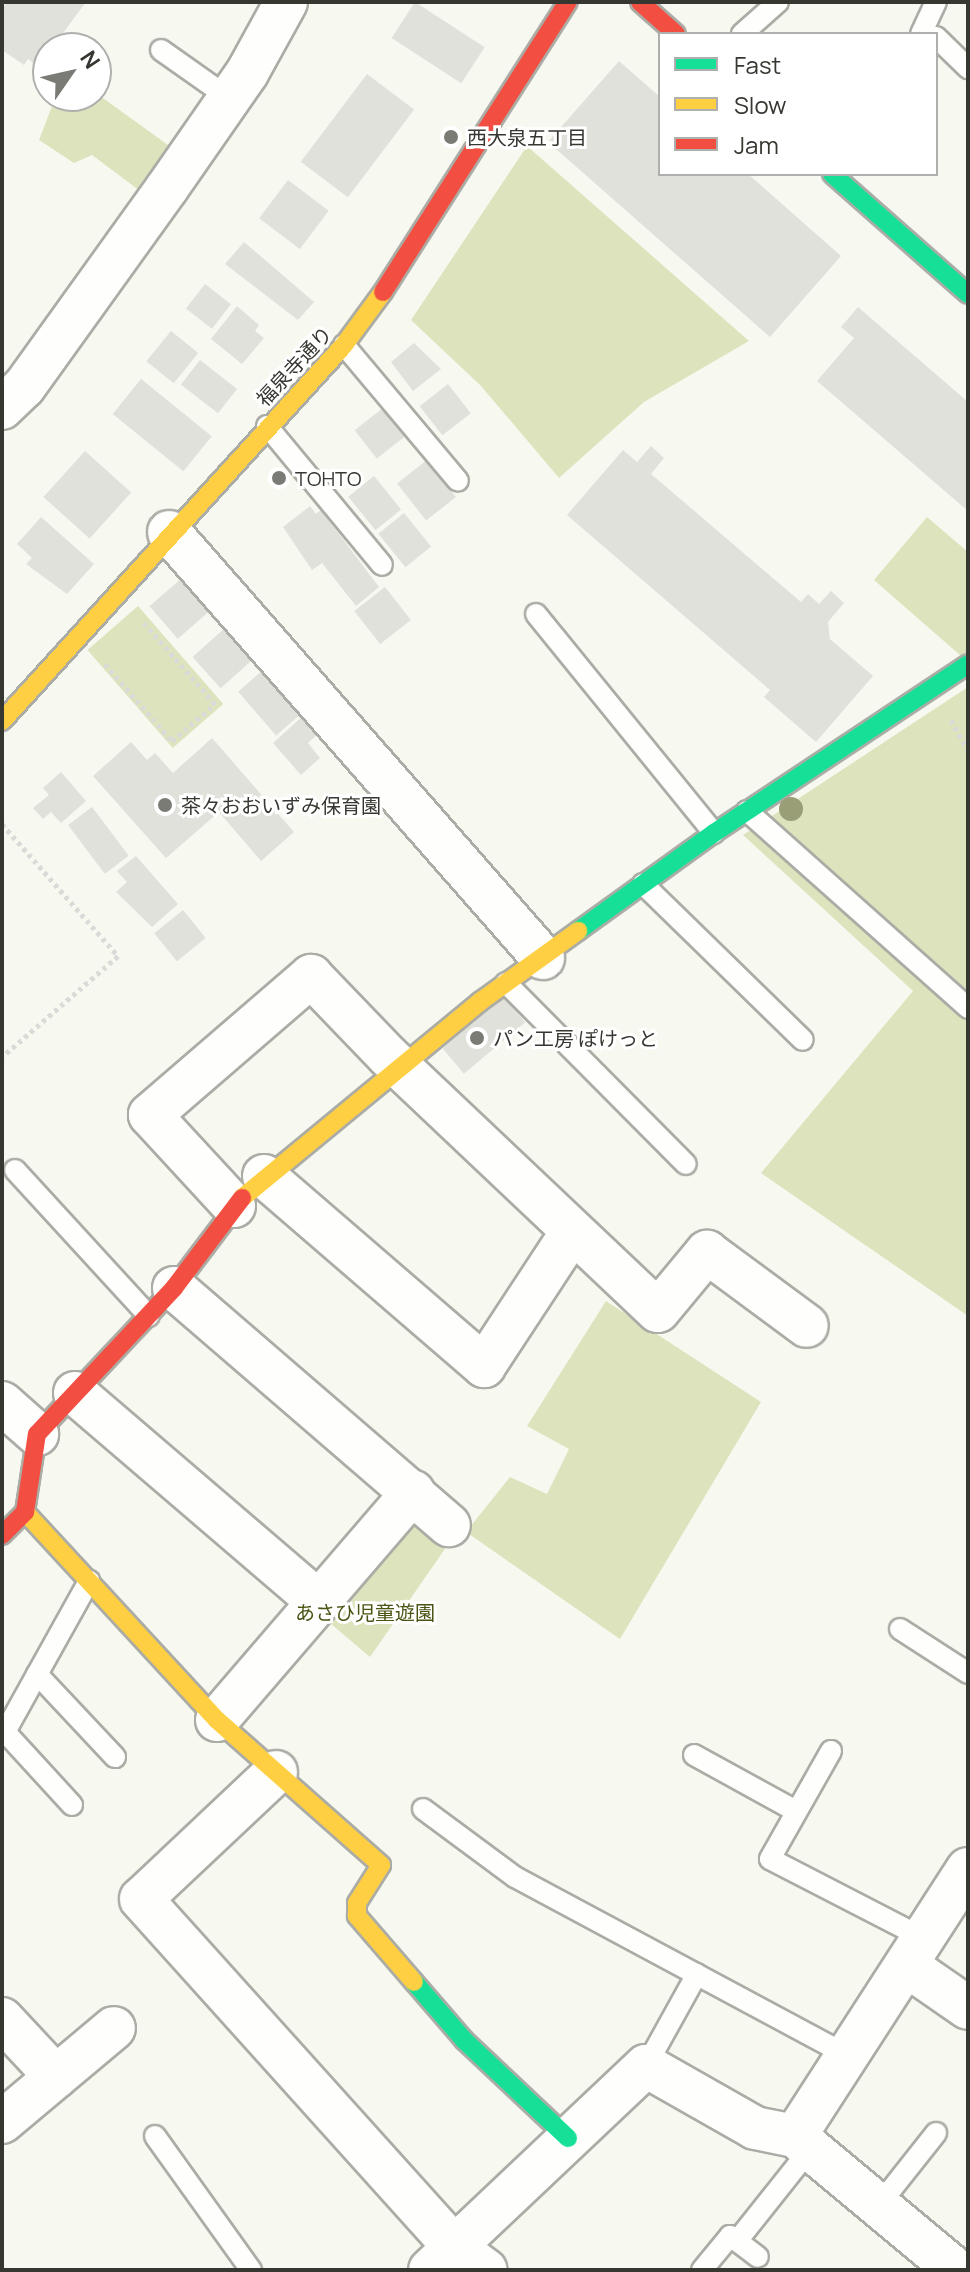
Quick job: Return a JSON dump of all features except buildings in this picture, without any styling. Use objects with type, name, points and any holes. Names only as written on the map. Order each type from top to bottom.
[{"type":"street","points":[[2,408],[24,387],[229,98],[286,2]]},
{"type":"street","name":"福泉寺通り","points":[[2,721],[169,532],[344,345],[399,270],[568,2]]},
{"type":"street","points":[[640,2],[674,32]]},
{"type":"street","points":[[852,182],[968,294]]},
{"type":"street","points":[[169,532],[543,958]]},
{"type":"street","points":[[2,1535],[25,1512],[37,1434],[161,1302],[234,1206],[264,1176],[506,983],[714,833],[968,664]]},
{"type":"street","points":[[234,1206],[150,1115],[311,976],[401,1068],[658,1311],[707,1252],[807,1326]]},
{"type":"street","points":[[264,1176],[484,1366],[572,1232]]},
{"type":"street","points":[[161,1302],[413,1492],[449,1525]]},
{"type":"street","points":[[75,1393],[318,1601]]},
{"type":"street","points":[[2,1403],[37,1434]]},
{"type":"street","points":[[217,1720],[413,1492]]},
{"type":"street","points":[[25,1512],[217,1720],[381,1865],[357,1903],[357,1916],[464,2040],[568,2138]]},
{"type":"street","points":[[276,1772],[141,1899],[457,2262],[568,2138],[646,2066],[755,2128],[803,2142],[956,2270]]},
{"type":"street","points":[[803,2142],[850,2057],[934,1938],[968,1869]]},
{"type":"street","points":[[934,1938],[968,2008]]},
{"type":"street","points":[[2,2019],[56,2077]]},
{"type":"street","points":[[2,2122],[114,2028]]},
{"type":"lane","points":[[744,32],[778,2]]},
{"type":"lane","points":[[929,32],[936,2]]},
{"type":"lane","points":[[938,41],[968,68]]},
{"type":"lane","points":[[161,50],[229,98]]},
{"type":"lane","points":[[344,345],[458,481]]},
{"type":"lane","points":[[267,426],[382,565]]},
{"type":"lane","points":[[536,614],[714,833]]},
{"type":"lane","points":[[747,811],[968,1008]]},
{"type":"lane","points":[[643,884],[803,1040]]},
{"type":"lane","points":[[506,983],[686,1164]]},
{"type":"lane","points":[[15,1170],[161,1302]]},
{"type":"lane","points":[[72,1805],[5,1732],[89,1581]]},
{"type":"lane","points":[[900,1629],[968,1673]]},
{"type":"lane","points":[[37,1674],[115,1757]]},
{"type":"lane","points":[[831,1751],[770,1859],[934,1938]]},
{"type":"lane","points":[[694,1755],[796,1811]]},
{"type":"lane","points":[[423,1809],[515,1877],[850,2057]]},
{"type":"lane","points":[[646,2066],[697,1974]]},
{"type":"lane","points":[[879,2205],[936,2133]]},
{"type":"lane","points":[[155,2136],[251,2270]]},
{"type":"lane","points":[[737,2241],[803,2142]]},
{"type":"lane","points":[[702,2270],[730,2236],[758,2257]]},
{"type":"path","points":[[94,652],[172,741],[215,704],[133,610]]},
{"type":"path","points":[[946,712],[968,751]]},
{"type":"path","points":[[2,824],[118,956],[2,1057]]},
{"type":"green space","points":[[112,105],[175,150],[144,194],[92,155],[74,163],[39,140],[50,112],[112,112]]},
{"type":"green space","points":[[527,146],[749,341],[644,402],[559,478],[481,386],[411,320]]},
{"type":"green space","points":[[927,517],[968,552],[968,651],[961,656],[874,580]]},
{"type":"green space","points":[[138,606],[223,704],[173,748],[87,650]]},
{"type":"green space","points":[[968,687],[968,1316],[761,1173],[913,991],[743,835]]},
{"type":"green space","points":[[606,1301],[761,1402],[620,1639],[466,1532],[510,1477],[547,1494],[569,1449],[527,1426]]},
{"type":"green space","name":"あさひ児童遊園","points":[[418,1523],[447,1546],[370,1657],[324,1618],[401,1524]]},
{"type":"traffic: fast","points":[[834,176],[968,294]]},
{"type":"traffic: fast","points":[[578,931],[714,833],[968,664]]},
{"type":"traffic: fast","points":[[414,1982],[464,2040],[568,2138]]},
{"type":"traffic: slow","points":[[2,721],[344,345],[383,292]]},
{"type":"traffic: slow","points":[[242,1198],[481,1001],[578,931]]},
{"type":"traffic: slow","points":[[25,1512],[217,1720],[381,1865],[357,1903],[357,1916],[414,1982]]},
{"type":"traffic: jam","points":[[383,292],[568,2]]},
{"type":"traffic: jam","points":[[640,2],[674,32]]},
{"type":"traffic: jam","points":[[2,1535],[25,1512],[37,1434],[174,1288],[242,1198]]},
{"type":"place","name":"西大泉五丁目","points":[[451,137]]},
{"type":"place","name":"TOHTO","points":[[279,478]]},
{"type":"place","name":"茶々おおいずみ保育園","points":[[165,805]]},
{"type":"place","name":"パン工房 ぽけっと","points":[[477,1038]]}]
